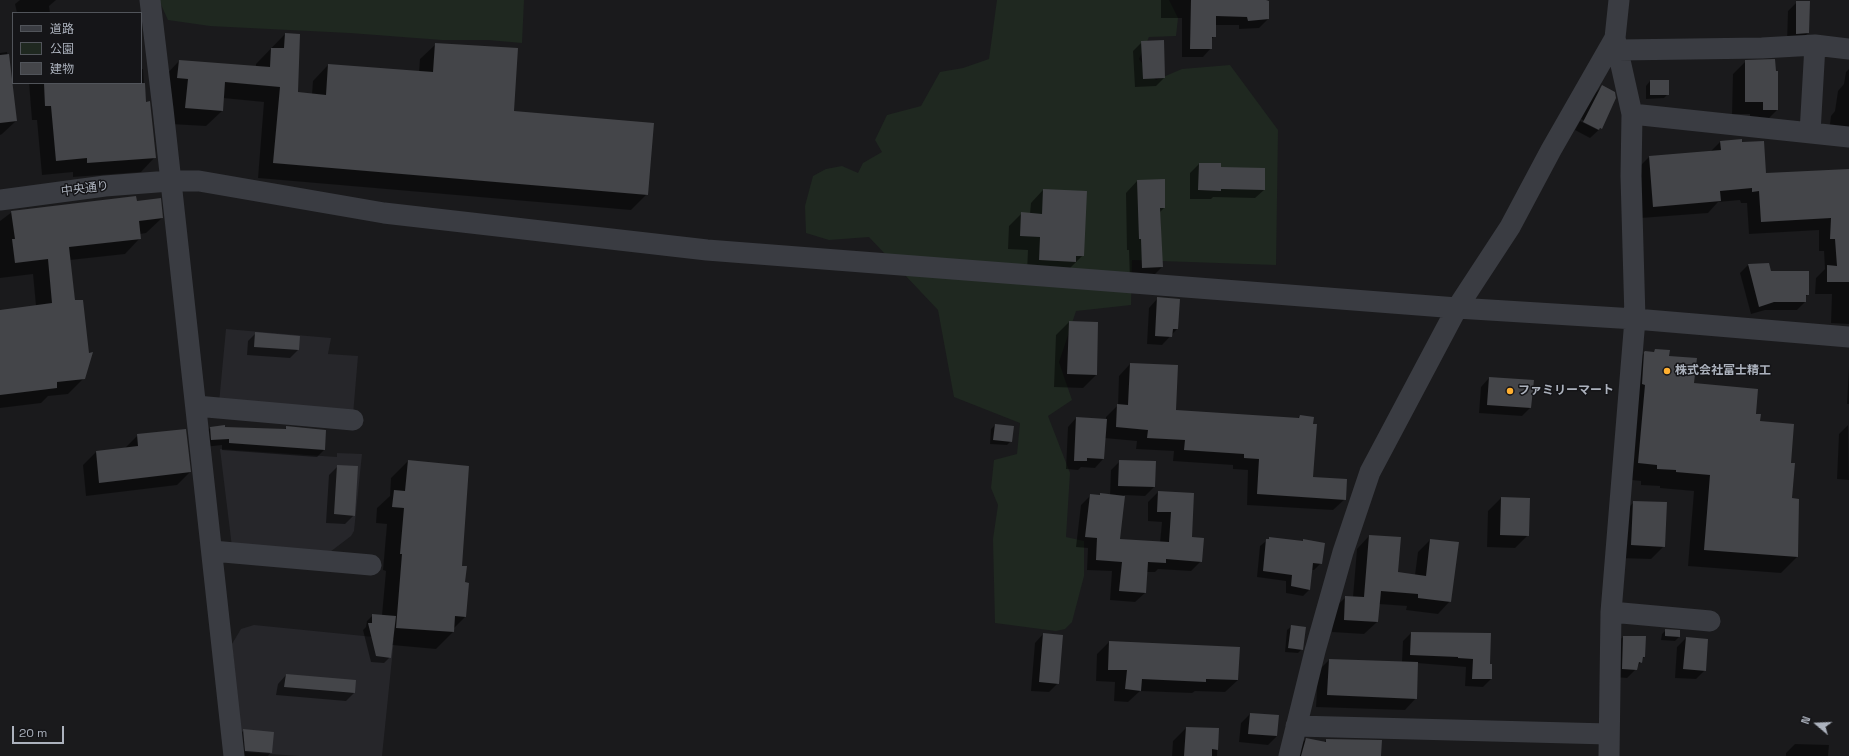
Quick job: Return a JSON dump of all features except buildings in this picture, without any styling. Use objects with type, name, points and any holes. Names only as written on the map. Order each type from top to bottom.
[{"type":"street","points":[[150,0],[164,109],[170,181],[234,756]]},
{"type":"street","points":[[1609,756],[1611,612],[1635,319],[1631,176],[1632,114],[1616,44],[1619,0]]},
{"type":"street","points":[[1616,44],[1762,48],[1815,44],[1849,49]]},
{"type":"street","points":[[1289,756],[1343,552],[1370,472],[1457,308],[1510,227],[1551,150],[1616,44]]},
{"type":"street","points":[[1810,132],[1815,44]]},
{"type":"street","points":[[1632,114],[1849,137]]},
{"type":"street","name":"中央通り","points":[[0,200],[105,186],[170,181],[199,181],[384,213],[707,250],[1457,308],[1635,319],[1849,337]]},
{"type":"street","points":[[196,406],[354,420]]},
{"type":"street","points":[[212,551],[371,565]]},
{"type":"street","points":[[1611,612],[1710,622]]},
{"type":"street","points":[[1296,726],[1609,734]]},
{"type":"shaded area","points":[[226,329],[331,338],[328,354],[358,356],[353,415],[219,403]]},
{"type":"shaded area","points":[[220,449],[337,457],[337,453],[362,454],[354,531],[351,536],[330,552],[232,547]]},
{"type":"shaded area","points":[[254,625],[394,639],[382,756],[299,756],[242,752],[232,644],[241,629]]},
{"type":"green space","points":[[159,0],[524,0],[522,43],[488,40],[442,40],[350,33],[210,26],[168,20]]},
{"type":"green space","points":[[997,0],[1169,0],[1178,18],[1176,36],[1149,37],[1139,59],[1156,80],[1182,69],[1230,65],[1278,130],[1276,265],[1132,260],[1131,305],[1076,311],[1059,362],[1072,400],[1048,416],[1070,473],[1066,537],[1084,541],[1084,576],[1072,622],[1065,629],[1056,631],[995,623],[993,539],[998,505],[991,488],[994,460],[1017,454],[1020,423],[954,397],[938,310],[869,237],[829,240],[806,233],[805,206],[813,176],[826,169],[842,166],[858,173],[863,163],[882,152],[875,140],[887,115],[921,106],[940,72],[963,68],[989,59]]},
{"type":"place","name":"株式会社富士精工","points":[[1667,371]]},
{"type":"place","name":"ファミリーマート","points":[[1510,391]]}]
